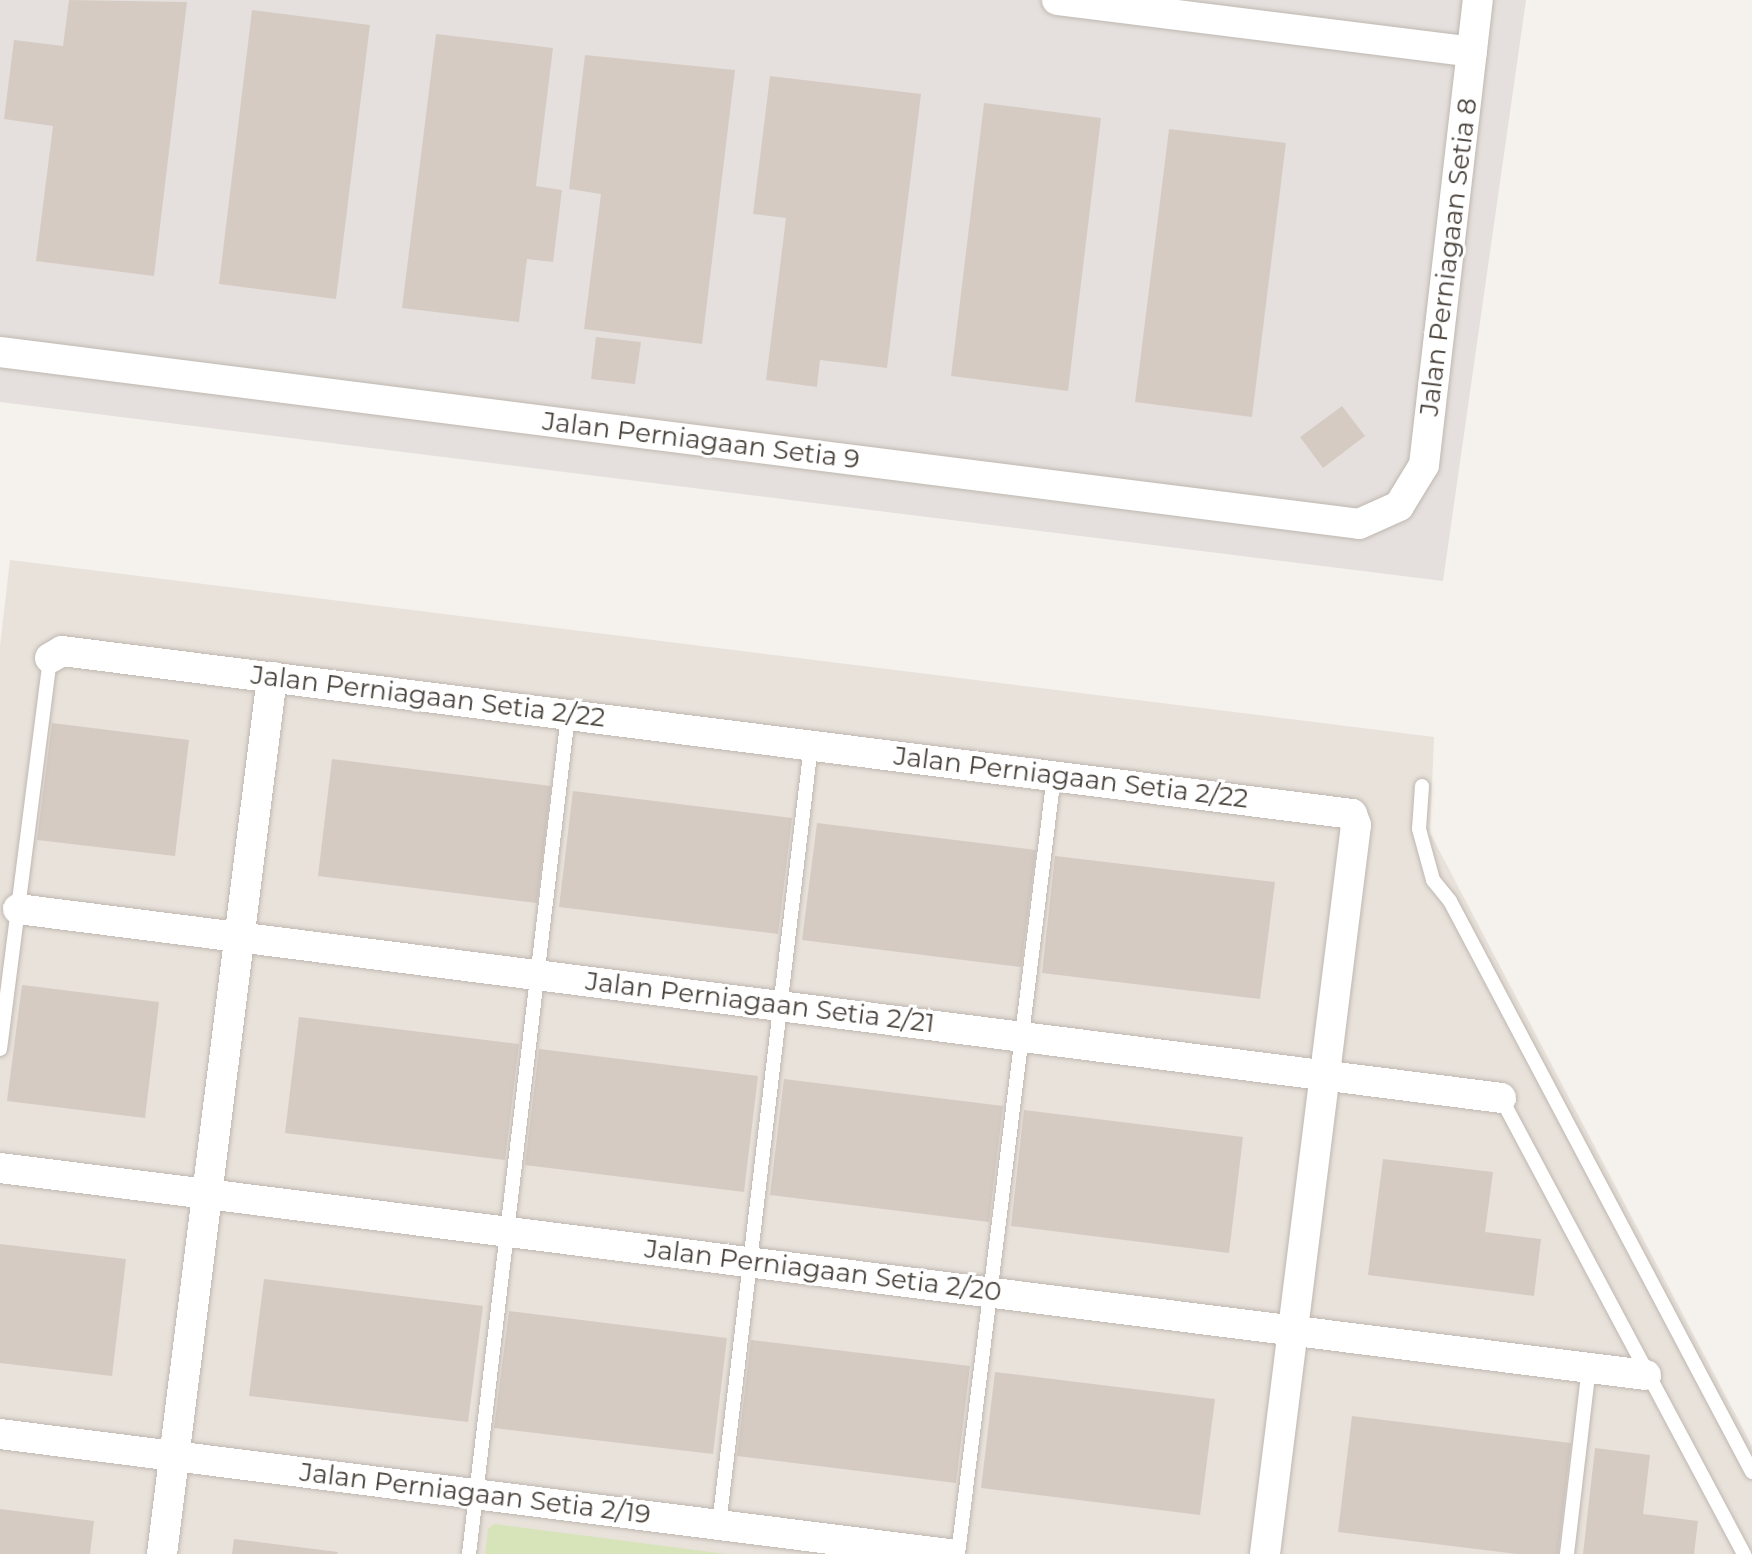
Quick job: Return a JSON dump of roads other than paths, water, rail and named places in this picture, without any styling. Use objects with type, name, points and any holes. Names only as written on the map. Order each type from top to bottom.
[{"type":"street","points":[[1057,0],[1472,52]]},
{"type":"street","name":"Jalan Perniagaan Setia 8","points":[[1399,506],[1424,465],[1478,0]]},
{"type":"street","name":"Jalan Perniagaan Setia 9","points":[[0,352],[1359,524],[1399,506]]},
{"type":"street","name":"Jalan Perniagaan Setia 2/22","points":[[50,658],[62,651],[1054,776],[1356,818],[1265,1554]]},
{"type":"street","points":[[162,1554],[272,677]]},
{"type":"street","name":"Jalan Perniagaan Setia 2/21","points":[[18,909],[1501,1098]]},
{"type":"street","name":"Jalan Perniagaan Setia 2/20","points":[[0,1168],[1646,1375]]},
{"type":"street","name":"Jalan Perniagaan Setia 2/19","points":[[0,1434],[949,1554]]},
{"type":"lane","points":[[0,1049],[50,658]]},
{"type":"lane","points":[[469,1554],[568,715]]},
{"type":"lane","points":[[719,1525],[811,745]]},
{"type":"lane","points":[[958,1554],[1054,776]]},
{"type":"lane","points":[[1422,786],[1419,829],[1433,880],[1450,901],[1752,1472]]},
{"type":"lane","points":[[1501,1098],[1744,1554]]},
{"type":"lane","points":[[1567,1554],[1589,1368]]}]
